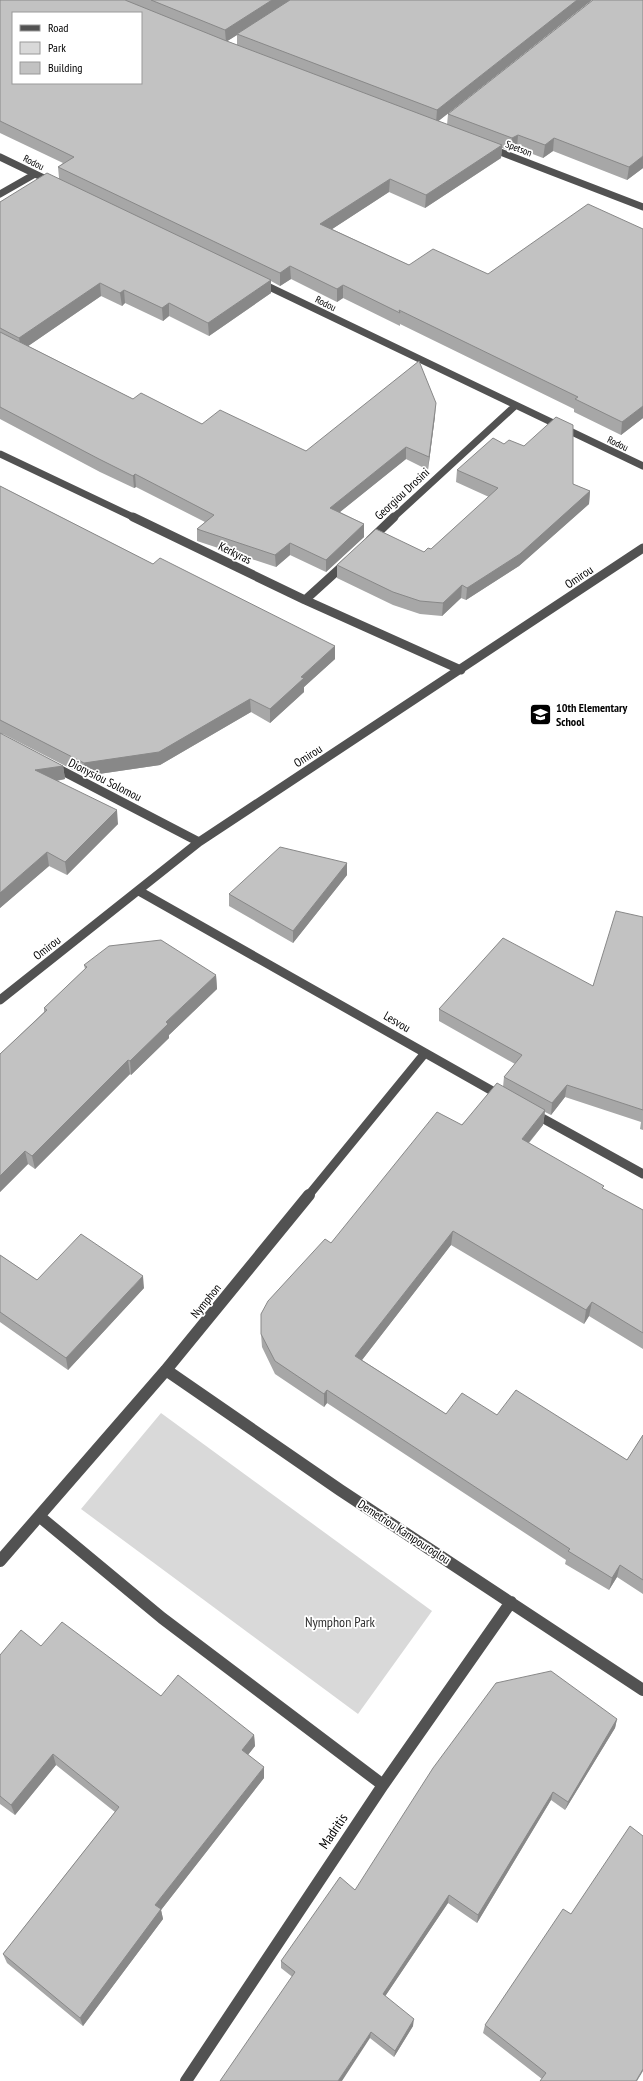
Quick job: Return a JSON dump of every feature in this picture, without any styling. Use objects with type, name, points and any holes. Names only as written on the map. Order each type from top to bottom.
[{"type":"street","name":"Spetson","points":[[482,145],[643,207]]},
{"type":"street","name":"Rodou","points":[[0,157],[63,188]]},
{"type":"street","points":[[0,194],[35,174]]},
{"type":"street","name":"Rodou","points":[[250,278],[514,406],[643,466]]},
{"type":"street","name":"Georgiou Drosini","points":[[363,546],[514,406]]},
{"type":"street","name":"Kerkyras","points":[[0,454],[305,600],[461,670]]},
{"type":"street","name":"Omirou","points":[[0,1000],[199,842],[461,670],[643,548]]},
{"type":"street","points":[[305,600],[352,557]]},
{"type":"street","name":"Dionysiou Solomou","points":[[43,761],[199,842]]},
{"type":"street","name":"Lesvou","points":[[139,891],[514,1102]]},
{"type":"street","name":"Nymphon","points":[[0,1560],[166,1370],[425,1053]]},
{"type":"street","points":[[527,1110],[643,1174]]},
{"type":"street","name":"Demetriou Kampouroglou","points":[[166,1370],[340,1490],[643,1690]]},
{"type":"street","points":[[39,1516],[162,1618],[383,1785]]},
{"type":"street","name":"Madritis","points":[[186,2081],[383,1785],[511,1602]]},
{"type":"green space","name":"Nymphon Park","points":[[161,1413],[432,1611],[358,1714],[81,1509]]},
{"type":"building","points":[[0,0],[125,0],[224,40],[502,145],[426,195],[390,179],[320,224],[409,265],[433,249],[488,274],[588,204],[643,229],[643,406],[622,422],[575,399],[578,397],[399,310],[400,313],[343,285],[337,289],[290,266],[280,273],[58,167],[74,157],[0,121]]},
{"type":"building","points":[[151,0],[272,0],[225,30]]},
{"type":"building","points":[[290,0],[577,0],[437,110],[237,34]]},
{"type":"building","points":[[593,0],[643,0],[643,156],[629,167],[554,138],[545,145],[518,135],[512,138],[448,114]]},
{"type":"building","points":[[47,173],[271,280],[208,323],[169,303],[162,308],[124,290],[120,293],[100,283],[19,338],[0,328],[0,202]]},
{"type":"building","points":[[0,332],[133,399],[141,393],[202,424],[220,410],[306,451],[419,361],[436,403],[429,457],[406,447],[330,508],[364,524],[326,560],[290,543],[275,555],[197,529],[214,515],[135,474],[133,476],[99,459],[0,407]]},
{"type":"building","points":[[556,417],[573,425],[573,484],[590,491],[520,554],[467,588],[462,585],[443,603],[420,601],[393,592],[337,565],[376,529],[424,552],[428,548],[431,549],[498,488],[457,470],[493,438],[504,444],[509,440],[524,446]]},
{"type":"building","points":[[0,486],[153,564],[160,558],[335,646],[301,677],[304,678],[270,709],[250,699],[159,752],[84,763],[0,720]]},
{"type":"building","points":[[0,733],[63,766],[35,770],[117,810],[65,862],[47,852],[0,893]]},
{"type":"building","points":[[280,847],[347,863],[293,931],[229,894]]},
{"type":"building","points":[[616,911],[643,917],[643,1110],[567,1085],[552,1103],[504,1077],[522,1055],[439,1009],[503,938],[593,986]]},
{"type":"building","points":[[161,940],[216,975],[166,1022],[168,1024],[130,1061],[128,1060],[32,1156],[25,1151],[0,1176],[0,1054],[47,1010],[44,1008],[87,967],[84,965],[109,946]]},
{"type":"building","points":[[497,1083],[545,1110],[522,1139],[604,1186],[602,1188],[643,1210],[643,1333],[592,1302],[586,1310],[453,1231],[355,1356],[446,1414],[462,1393],[497,1415],[516,1390],[627,1460],[643,1435],[643,1580],[620,1565],[612,1578],[568,1551],[570,1549],[327,1390],[324,1394],[275,1361],[261,1334],[261,1314],[268,1301],[325,1239],[331,1243],[437,1112],[462,1125]]},
{"type":"building","points":[[81,1234],[143,1276],[66,1358],[0,1312],[0,1255],[37,1280]]},
{"type":"building","points":[[62,1622],[161,1696],[178,1675],[254,1735],[242,1750],[264,1767],[155,1905],[161,1909],[80,2018],[3,1954],[119,1807],[53,1754],[11,1805],[0,1796],[0,1655],[21,1630],[41,1646]]},
{"type":"building","points":[[551,1671],[617,1719],[568,1802],[553,1792],[478,1915],[449,1895],[383,1994],[414,2019],[395,2051],[371,2032],[338,2081],[220,2081],[295,1972],[281,1961],[340,1877],[355,1890],[433,1768],[496,1683]]},
{"type":"building","points":[[630,1826],[643,1836],[643,2069],[636,2081],[540,2081],[546,2073],[485,2025],[563,1909],[571,1914]]},
{"type":"place","name":"10th Elementary School","points":[[541,715]]}]
